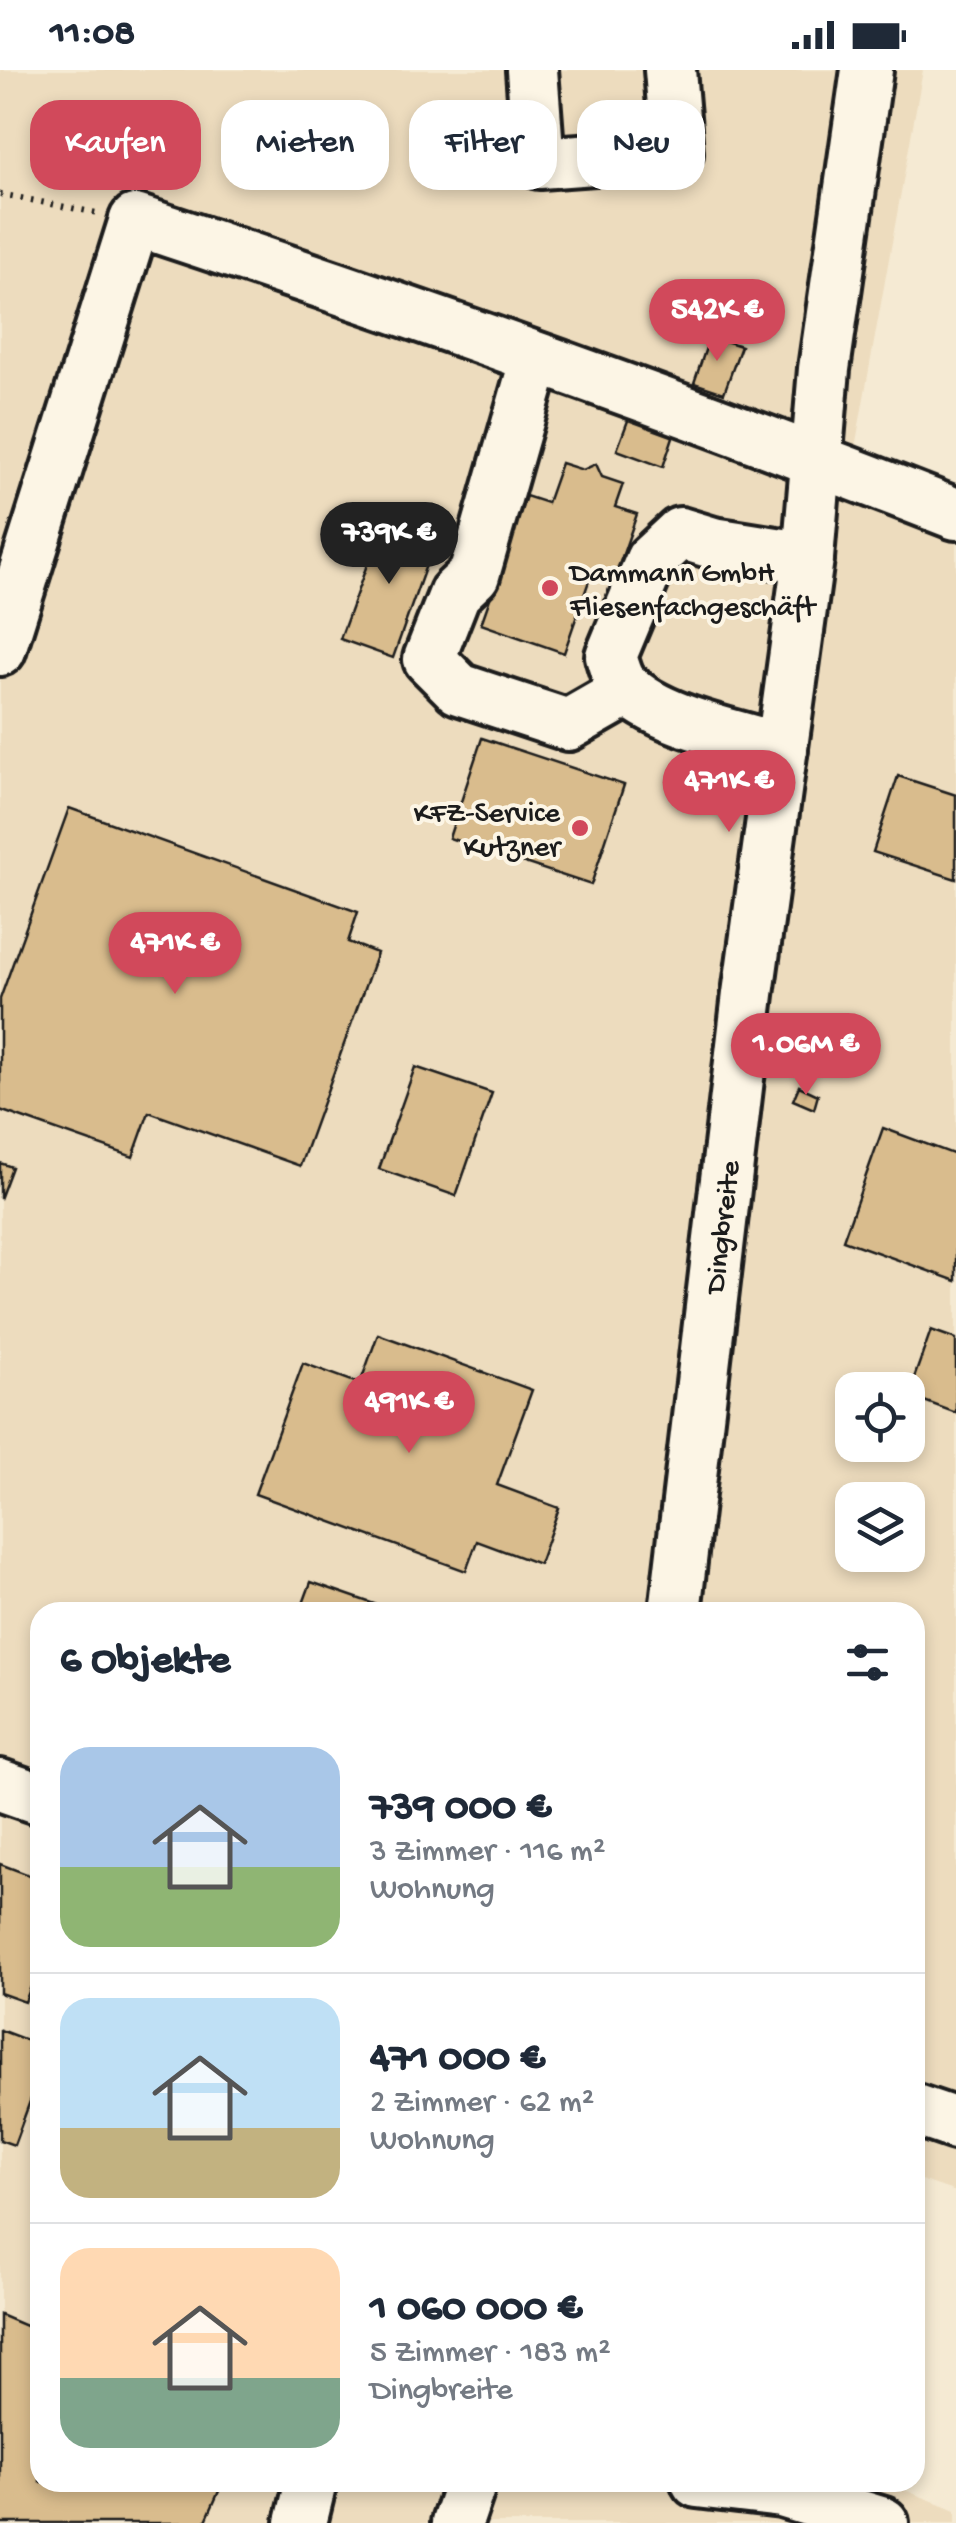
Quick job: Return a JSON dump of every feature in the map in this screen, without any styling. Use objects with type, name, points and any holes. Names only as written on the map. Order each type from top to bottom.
[{"type":"street","points":[[532,70],[539,162],[677,154],[670,70]]},
{"type":"street","name":"Dingbreite","points":[[676,1602],[748,994],[808,558],[826,349],[867,70]]},
{"type":"street","points":[[0,650],[135,220],[536,358],[956,514]]},
{"type":"street","points":[[536,358],[474,574],[455,594],[430,659],[459,689],[568,724],[629,690]]},
{"type":"street","points":[[782,749],[663,712],[620,682],[611,656],[651,560],[680,533],[713,543],[808,558]]},
{"type":"street","points":[[0,1785],[30,1796]]},
{"type":"street","points":[[925,2113],[956,2124]]},
{"type":"street","points":[[301,2523],[309,2492]]},
{"type":"street","points":[[457,2523],[468,2492]]},
{"type":"street","points":[[782,2492],[883,2523]]},
{"type":"path","points":[[0,194],[135,220]]},
{"type":"shaded area","points":[[0,70],[923,70],[856,442],[867,459],[956,513],[956,2192],[925,2181],[925,1602],[30,1602],[30,2492],[910,2492],[956,2510],[956,2523],[0,2523]]},
{"type":"building","points":[[710,336],[741,346],[724,393],[694,383]]},
{"type":"building","points":[[630,415],[675,431],[663,467],[617,450]]},
{"type":"building","points":[[561,463],[583,470],[596,464],[602,477],[623,484],[615,507],[637,514],[613,583],[591,575],[564,653],[481,624],[526,496],[547,503]]},
{"type":"building","points":[[385,515],[437,534],[393,658],[340,639]]},
{"type":"building","points":[[482,738],[624,785],[591,885],[449,838]]},
{"type":"building","points":[[898,776],[956,795],[956,879],[873,852]]},
{"type":"building","points":[[69,808],[358,912],[348,942],[377,953],[300,1166],[149,1112],[133,1157],[0,1110],[0,999]]},
{"type":"building","points":[[415,1067],[492,1093],[456,1196],[379,1169]]},
{"type":"building","points":[[799,1086],[818,1095],[814,1109],[793,1100]]},
{"type":"building","points":[[883,1128],[956,1155],[956,1281],[843,1240]]},
{"type":"building","points":[[0,1163],[12,1167],[0,1199]]},
{"type":"building","points":[[931,1330],[956,1339],[956,1413],[925,1401],[925,1372],[916,1372]]},
{"type":"building","points":[[378,1334],[532,1390],[497,1485],[559,1508],[539,1564],[477,1541],[466,1571],[255,1494],[303,1363],[360,1384]]},
{"type":"building","points":[[311,1582],[368,1602],[304,1602]]},
{"type":"building","points":[[0,1864],[30,1875],[30,1989],[25,2002],[0,1993]]},
{"type":"building","points":[[0,2030],[30,2041],[30,2101],[14,2145],[0,2140]]},
{"type":"building","points":[[0,2315],[30,2328],[30,2492],[219,2492],[205,2523],[0,2523]]},
{"type":"place","name":"Dammann GmbH Fliesenfachgeschäft","points":[[550,588]]},
{"type":"place","name":"KFZ-Service Kutzner","points":[[580,828]]}]
